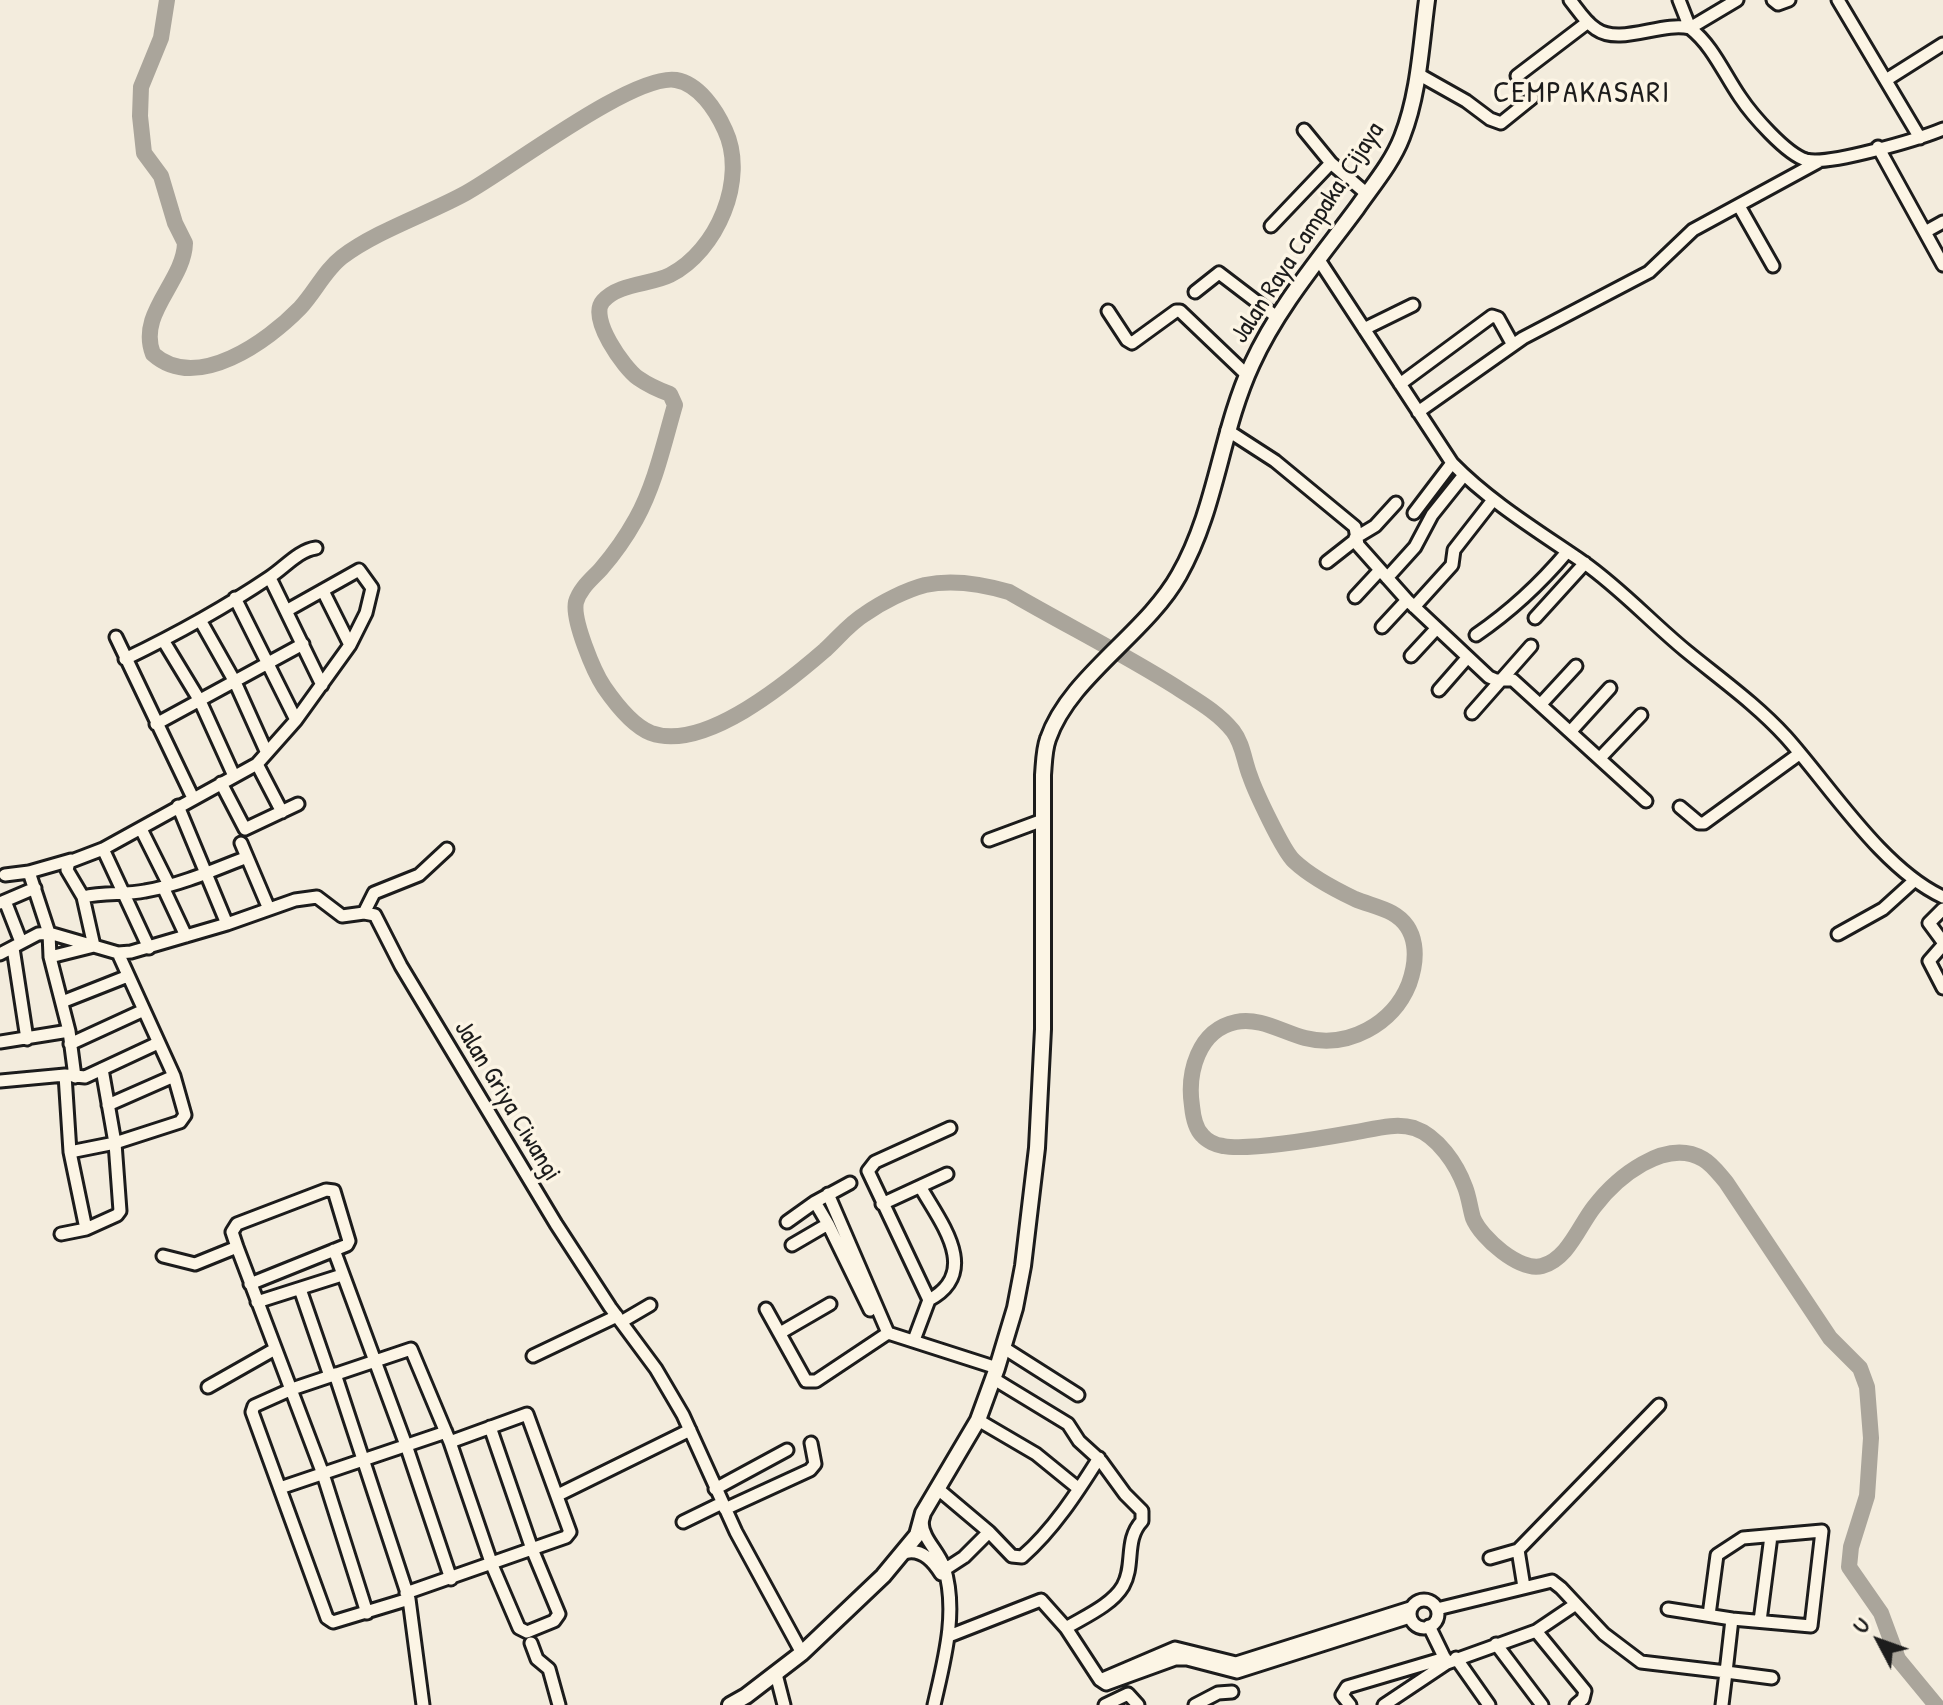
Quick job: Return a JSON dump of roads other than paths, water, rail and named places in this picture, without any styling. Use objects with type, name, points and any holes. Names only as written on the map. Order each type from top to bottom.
[{"type":"main road","name":"Jalan Raya Campaka, Cijaya","points":[[730,1705],[802,1653],[883,1576],[917,1535],[923,1513],[978,1420],[1004,1348],[1023,1266],[1037,1148],[1043,1029],[1043,775],[1047,739],[1080,687],[1151,617],[1178,577],[1209,507],[1227,430],[1247,375],[1278,318],[1391,160],[1403,135],[1418,74],[1427,0]]},
{"type":"street","points":[[1570,0],[1588,22],[1600,32],[1610,35],[1675,25],[1690,28],[1737,0]]},
{"type":"street","points":[[1679,0],[1690,28],[1718,60],[1744,102],[1786,147],[1801,158],[1818,162]]},
{"type":"street","points":[[1773,0],[1778,4],[1789,0]]},
{"type":"street","points":[[1838,0],[1920,138]]},
{"type":"street","points":[[1517,76],[1588,22]]},
{"type":"street","points":[[1886,80],[1943,44]]},
{"type":"street","points":[[1418,74],[1501,123],[1532,98]]},
{"type":"street","points":[[1418,412],[1513,345],[1649,272],[1686,235],[1818,162],[1920,138],[1943,129]]},
{"type":"street","points":[[1304,130],[1331,163],[1367,194]]},
{"type":"street","points":[[1878,147],[1943,265]]},
{"type":"street","points":[[1271,226],[1331,163]]},
{"type":"street","points":[[1739,206],[1773,266]]},
{"type":"street","points":[[1925,232],[1943,222]]},
{"type":"street","points":[[1319,260],[1452,463],[1493,500],[1585,563],[1756,708],[1786,738],[1860,826],[1915,880],[1943,897]]},
{"type":"street","points":[[1195,292],[1219,273],[1278,318]]},
{"type":"street","points":[[1364,329],[1413,305]]},
{"type":"street","points":[[1108,311],[1132,343],[1177,310],[1247,375]]},
{"type":"street","points":[[1400,384],[1492,316],[1498,318],[1513,345]]},
{"type":"street","points":[[1227,430],[1265,454],[1355,527],[1355,539],[1383,574],[1436,629],[1492,679],[1513,680],[1646,801]]},
{"type":"street","points":[[1414,513],[1452,463]]},
{"type":"street","points":[[1355,597],[1415,547],[1432,515],[1464,475]]},
{"type":"street","points":[[1382,627],[1452,565],[1454,550],[1493,500]]},
{"type":"street","points":[[1327,562],[1375,526],[1396,503]]},
{"type":"street","points":[[125,659],[200,620],[270,578],[307,549],[316,548]]},
{"type":"street","points":[[1476,635],[1510,611],[1567,552]]},
{"type":"street","points":[[1535,618],[1585,563]]},
{"type":"street","points":[[5,875],[29,872],[103,849],[257,764],[296,720],[350,645],[366,613],[372,588],[359,570],[286,611]]},
{"type":"street","points":[[270,578],[322,685]]},
{"type":"street","points":[[323,591],[350,645]]},
{"type":"street","points":[[235,598],[296,720]]},
{"type":"street","points":[[341,627],[366,613]]},
{"type":"street","points":[[200,620],[235,682],[266,751]]},
{"type":"street","points":[[1411,656],[1436,629]]},
{"type":"street","points":[[116,637],[193,798]]},
{"type":"street","points":[[163,640],[200,701],[234,776]]},
{"type":"street","points":[[156,724],[303,644]]},
{"type":"street","points":[[1472,713],[1531,646]]},
{"type":"street","points":[[1439,690],[1467,658]]},
{"type":"street","points":[[1541,704],[1576,666]]},
{"type":"street","points":[[1571,731],[1610,688]]},
{"type":"street","points":[[1600,758],[1641,715]]},
{"type":"street","points":[[1680,807],[1699,823],[1704,823],[1799,754]]},
{"type":"street","points":[[257,764],[282,812]]},
{"type":"street","points":[[221,783],[245,829],[298,804]]},
{"type":"street","points":[[178,806],[227,924]]},
{"type":"street","points":[[989,840],[1043,820]]},
{"type":"street","points":[[141,829],[186,936]]},
{"type":"street","points":[[241,843],[269,909]]},
{"type":"street","points":[[103,849],[149,948]]},
{"type":"street","points":[[0,954],[38,934],[49,933],[118,953],[149,948],[295,900],[317,897],[342,916],[364,913],[374,893],[419,875],[447,849]]},
{"type":"street","points":[[83,897],[97,893],[143,892],[207,873],[247,857]]},
{"type":"street","points":[[72,860],[67,864],[67,870],[83,897],[94,946]]},
{"type":"street","points":[[29,872],[49,933],[50,957],[69,1031],[70,1152],[86,1229]]},
{"type":"street","points":[[1838,934],[1883,909],[1915,880]]},
{"type":"street","points":[[27,1039],[17,945],[2,902],[35,888]]},
{"type":"street","points":[[1943,909],[1929,923],[1943,943],[1929,961],[1943,988]]},
{"type":"street","name":"Jalan Griya Ciwangi","points":[[364,913],[377,917],[401,966],[556,1224],[656,1369],[690,1430],[723,1506],[802,1653]]},
{"type":"street","points":[[50,957],[94,946]]},
{"type":"street","points":[[70,1152],[115,1143],[184,1119],[185,1112],[174,1076],[118,953]]},
{"type":"street","points":[[62,1002],[128,976]]},
{"type":"street","points":[[70,1044],[144,1010]]},
{"type":"street","points":[[0,1042],[69,1031]]},
{"type":"street","points":[[0,1080],[85,1077],[158,1043]]},
{"type":"street","points":[[61,1234],[86,1229],[120,1211],[115,1143],[102,1069]]},
{"type":"street","points":[[108,1105],[174,1076]]},
{"type":"street","points":[[929,1300],[869,1177],[870,1166],[950,1128]]},
{"type":"street","points":[[882,1204],[947,1174]]},
{"type":"street","points":[[787,1222],[850,1183]]},
{"type":"street","points":[[914,1340],[929,1300],[948,1284],[955,1259],[951,1241],[921,1188]]},
{"type":"street","points":[[250,1284],[347,1245],[349,1241],[334,1191],[328,1189],[237,1224],[232,1232],[250,1284],[323,1474],[367,1613]]},
{"type":"street","points":[[828,1194],[886,1334]]},
{"type":"street","points":[[815,1202],[886,1334]]},
{"type":"street","points":[[792,1245],[828,1224]]},
{"type":"street","points":[[163,1256],[195,1264],[237,1247]]},
{"type":"street","points":[[334,1250],[406,1445],[451,1579]]},
{"type":"street","points":[[257,1302],[342,1275]]},
{"type":"street","points":[[300,1289],[365,1460],[407,1596],[423,1705]]},
{"type":"street","points":[[780,1333],[830,1304]]},
{"type":"street","points":[[533,1356],[650,1305]]},
{"type":"street","points":[[766,1309],[806,1381],[812,1382],[886,1334],[914,1340],[996,1374],[1068,1424],[1079,1441],[1099,1458],[1125,1494],[1142,1511],[1143,1518],[1131,1538],[1129,1569],[1121,1589],[1066,1628]]},
{"type":"street","points":[[1004,1348],[1078,1395]]},
{"type":"street","points":[[208,1387],[275,1349]]},
{"type":"street","points":[[280,1488],[406,1445],[448,1437],[490,1427],[523,1414],[529,1416],[570,1532],[566,1537],[532,1549],[492,1565],[451,1579],[367,1613],[333,1622],[327,1618],[252,1412],[258,1403],[292,1389],[411,1349],[448,1437],[492,1565],[519,1628],[527,1632],[554,1621],[559,1614],[532,1549],[490,1427]]},
{"type":"street","points":[[1490,1558],[1518,1550],[1659,1405]]},
{"type":"street","points":[[978,1420],[1036,1454],[1079,1489]]},
{"type":"street","points":[[558,1495],[690,1430]]},
{"type":"street","points":[[683,1522],[810,1470],[815,1464],[811,1443]]},
{"type":"street","points":[[715,1489],[787,1450]]},
{"type":"street","points":[[938,1489],[1012,1556],[1022,1557],[1079,1489],[1099,1458]]},
{"type":"street","points":[[923,1513],[923,1532],[947,1585],[949,1636],[934,1705]]},
{"type":"street","points":[[1668,1609],[1732,1619],[1811,1626],[1822,1531],[1743,1538],[1717,1555],[1709,1615]]},
{"type":"street","points":[[942,1571],[964,1557],[989,1532]]},
{"type":"street","points":[[1760,1621],[1771,1536]]},
{"type":"street","points":[[1518,1550],[1524,1587]]},
{"type":"street","points":[[899,1555],[916,1551],[942,1571]]},
{"type":"street","points":[[1437,1609],[1552,1581],[1604,1634],[1641,1662],[1772,1678]]},
{"type":"street","points":[[949,1636],[1036,1600],[1044,1601],[1100,1680],[1106,1684],[1175,1654],[1237,1672],[1410,1612],[1423,1601],[1430,1602],[1437,1609],[1438,1618],[1429,1626],[1419,1628],[1412,1622],[1410,1612]]},
{"type":"street","points":[[1350,1705],[1342,1695],[1347,1687],[1536,1631],[1576,1604]]},
{"type":"street","points":[[1722,1705],[1732,1619]]},
{"type":"street","points":[[1429,1626],[1449,1659],[1489,1705]]},
{"type":"street","points":[[1536,1631],[1585,1691],[1583,1699],[1576,1705]]},
{"type":"street","points":[[531,1643],[537,1659],[549,1669],[559,1705]]},
{"type":"street","points":[[1496,1644],[1542,1705]]},
{"type":"street","points":[[1384,1705],[1449,1659]]},
{"type":"street","points":[[776,1674],[784,1705]]},
{"type":"street","points":[[1195,1705],[1218,1693],[1232,1692]]},
{"type":"street","points":[[1105,1705],[1128,1694],[1138,1705]]},
{"type":"waterway","points":[[167,0],[161,38],[141,87],[140,116],[144,153],[161,176],[175,223],[185,243],[183,257],[151,325],[153,354],[171,365],[190,368],[210,365],[251,347],[270,335],[300,308],[342,257],[386,231],[466,193],[571,125],[631,91],[657,82],[676,80],[699,92],[721,122],[731,149],[733,170],[724,212],[702,249],[687,264],[670,275],[617,291],[603,301],[600,309],[604,330],[632,373],[670,394],[675,405],[643,506],[620,545],[583,588],[576,602],[577,621],[585,646],[613,700],[631,720],[651,733],[672,736],[695,733],[719,724],[767,696],[809,664],[854,622],[879,605],[925,585],[957,582],[1009,592],[1156,674],[1214,712],[1236,736],[1263,807],[1294,861],[1331,887],[1401,919],[1412,935],[1415,955],[1409,984],[1402,998],[1380,1022],[1353,1036],[1337,1040],[1305,1038],[1262,1023],[1245,1021],[1223,1027],[1212,1034],[1198,1055],[1191,1080],[1193,1114],[1200,1132],[1215,1144],[1250,1147],[1391,1126],[1414,1128],[1439,1144],[1452,1161],[1465,1187],[1473,1218],[1484,1235],[1513,1259],[1533,1266],[1542,1266],[1559,1256],[1603,1196],[1642,1164],[1673,1153],[1688,1154],[1706,1161],[1726,1182],[1830,1338],[1860,1368],[1867,1387],[1871,1438],[1867,1496],[1851,1547],[1849,1567],[1881,1613],[1898,1659],[1936,1705]]},
{"type":"district","name":"CEMPAKASARI","points":[[1582,94]]}]
